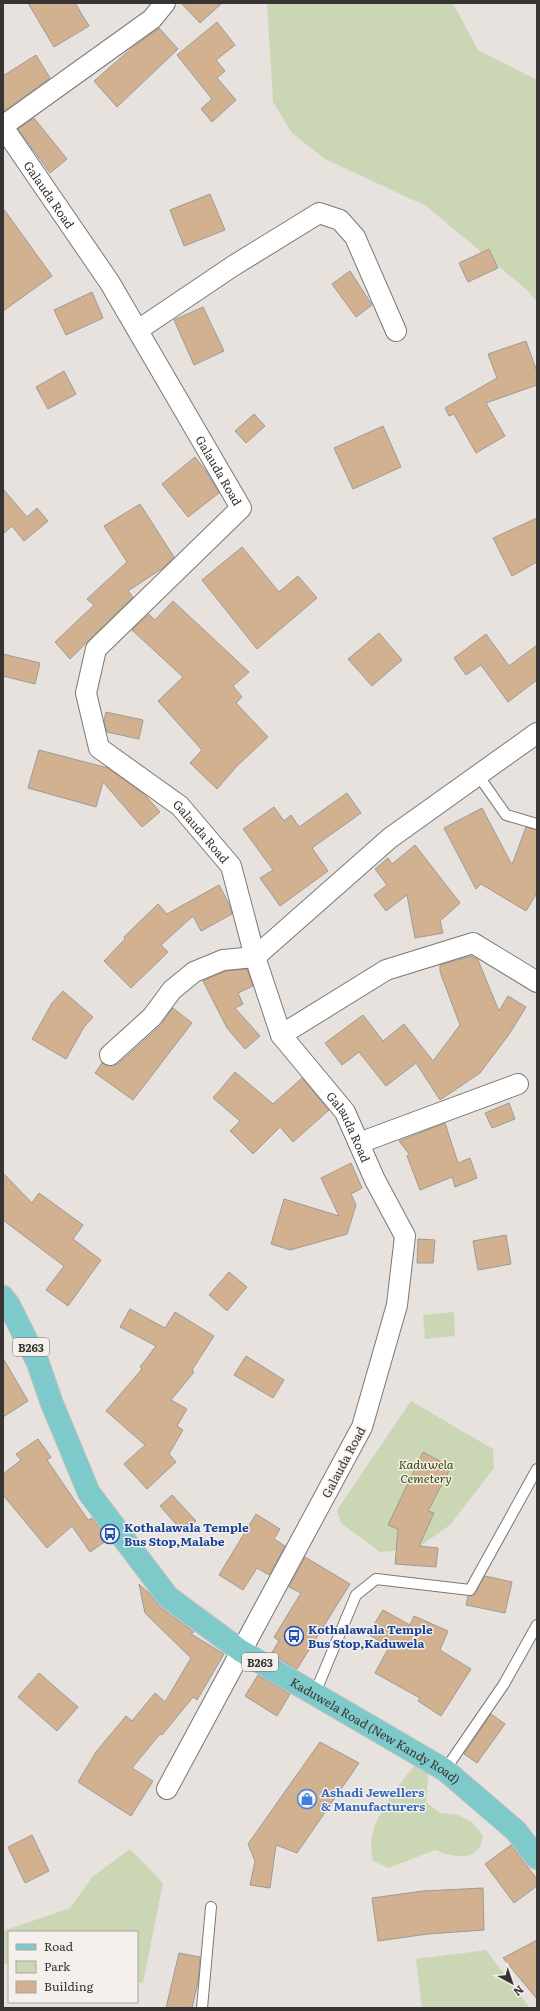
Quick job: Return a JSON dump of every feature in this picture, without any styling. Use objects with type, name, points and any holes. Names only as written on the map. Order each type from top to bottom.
[{"type":"main road","name":"Kaduwela Road (New Kandy Road)","points":[[3,1297],[9,1305],[38,1363],[89,1493],[168,1597],[241,1651],[445,1770],[516,1831],[537,1858]]},
{"type":"street","name":"Galauda Road","points":[[165,3],[152,19],[3,127],[110,283],[241,508],[96,649],[86,693],[99,748],[180,806],[231,866],[255,957],[281,1035],[345,1112],[375,1180],[404,1236],[397,1305],[362,1427],[167,1789]]},
{"type":"street","points":[[138,330],[233,266],[319,213],[340,220],[355,237],[396,330]]},
{"type":"street","points":[[110,1055],[152,1017],[172,990],[194,972],[224,960],[255,957],[390,838],[537,733]]},
{"type":"street","points":[[281,1035],[386,970],[473,943],[537,982]]},
{"type":"street","points":[[359,1143],[518,1084]]},
{"type":"lane","points":[[478,775],[506,815],[537,824]]},
{"type":"lane","points":[[315,1693],[356,1594],[376,1579],[470,1590],[537,1469]]},
{"type":"lane","points":[[445,1770],[504,1684],[537,1625]]},
{"type":"lane","points":[[202,2008],[211,1907]]},
{"type":"green space","points":[[267,3],[453,3],[478,50],[537,80],[537,302],[528,291],[426,206],[325,159],[292,133],[273,102]]},
{"type":"green space","points":[[454,1312],[455,1336],[425,1339],[423,1315]]},
{"type":"green space","name":"Kaduwela Cemetery","points":[[411,1401],[493,1449],[494,1468],[450,1525],[416,1549],[380,1552],[341,1523],[337,1510]]},
{"type":"green space","points":[[418,1761],[429,1769],[426,1802],[440,1813],[458,1815],[472,1822],[483,1836],[479,1848],[470,1855],[458,1856],[435,1850],[389,1868],[373,1861],[371,1842],[373,1832],[389,1799]]},
{"type":"green space","points":[[130,1849],[163,1883],[143,1983],[138,1982],[138,1931],[8,1931],[8,1964],[3,1964],[3,1931],[70,1908],[92,1877]]},
{"type":"green space","points":[[486,1950],[530,2008],[422,2008],[416,1959]]},
{"type":"building","points":[[28,3],[75,3],[89,26],[54,47]]},
{"type":"building","points":[[181,3],[222,3],[200,23]]},
{"type":"building","points":[[217,22],[235,45],[216,60],[225,71],[217,78],[236,100],[212,122],[201,109],[212,99],[177,55]]},
{"type":"building","points":[[159,28],[178,49],[117,107],[94,81],[132,48]]},
{"type":"building","points":[[36,55],[50,78],[3,112],[3,76]]},
{"type":"building","points":[[34,118],[67,159],[50,173],[18,129]]},
{"type":"building","points":[[210,194],[225,230],[184,246],[170,210]]},
{"type":"building","points":[[3,208],[52,276],[3,311]]},
{"type":"building","points":[[489,249],[498,268],[468,282],[459,263]]},
{"type":"building","points":[[350,271],[372,305],[356,317],[332,284]]},
{"type":"building","points":[[92,292],[103,318],[66,335],[54,310]]},
{"type":"building","points":[[203,307],[224,351],[194,365],[174,320]]},
{"type":"building","points":[[526,341],[537,372],[537,385],[486,403],[505,436],[476,453],[454,414],[449,416],[445,408],[497,378],[488,354]]},
{"type":"building","points":[[64,371],[76,394],[48,409],[36,387]]},
{"type":"building","points":[[254,414],[265,426],[246,443],[235,431]]},
{"type":"building","points":[[383,426],[401,467],[353,489],[334,448]]},
{"type":"building","points":[[195,457],[206,471],[219,493],[188,517],[162,484]]},
{"type":"building","points":[[3,489],[27,517],[37,508],[48,521],[24,541],[12,526],[3,534]]},
{"type":"building","points":[[140,504],[174,557],[163,568],[128,591],[133,597],[70,659],[55,642],[94,605],[87,599],[127,562],[104,526]]},
{"type":"building","points":[[537,518],[537,562],[512,576],[493,538]]},
{"type":"building","points":[[242,547],[279,592],[298,576],[317,598],[257,649],[202,580]]},
{"type":"building","points":[[173,601],[249,672],[233,686],[242,697],[236,703],[268,737],[237,766],[217,789],[190,763],[202,750],[158,701],[183,677],[132,630],[149,614],[155,620]]},
{"type":"building","points":[[379,633],[402,660],[372,686],[348,659]]},
{"type":"building","points":[[486,634],[509,666],[537,645],[537,680],[508,702],[481,665],[466,675],[454,658]]},
{"type":"building","points":[[3,654],[40,663],[35,684],[3,676]]},
{"type":"building","points":[[106,712],[143,720],[139,739],[107,732],[104,720]]},
{"type":"building","points":[[39,750],[108,768],[145,795],[160,812],[142,827],[103,782],[96,807],[28,788]]},
{"type":"building","points":[[347,793],[361,813],[312,848],[328,871],[280,906],[260,878],[273,870],[243,829],[274,807],[284,821],[291,815],[299,827]]},
{"type":"building","points":[[482,808],[512,865],[526,827],[537,830],[537,893],[526,911],[481,884],[476,889],[444,828]]},
{"type":"building","points":[[415,845],[460,903],[440,921],[443,933],[415,938],[407,895],[386,911],[374,895],[387,885],[375,869],[388,858],[392,864]]},
{"type":"building","points":[[219,885],[228,902],[232,914],[201,931],[193,916],[161,945],[168,952],[131,988],[104,961],[125,939],[124,937],[158,904],[167,914]]},
{"type":"building","points":[[471,956],[478,960],[499,1011],[508,996],[526,1007],[510,1033],[480,1073],[440,1100],[416,1063],[386,1086],[359,1052],[342,1065],[325,1043],[363,1015],[383,1041],[404,1024],[433,1061],[460,1025],[440,972],[440,965]]},
{"type":"building","points":[[247,969],[253,986],[238,993],[243,1004],[235,1008],[260,1036],[245,1049],[227,1028],[203,981],[226,971]]},
{"type":"building","points":[[63,991],[93,1017],[84,1027],[66,1059],[32,1039],[52,1003]]},
{"type":"building","points":[[173,1008],[192,1023],[133,1100],[95,1073],[102,1063],[112,1066],[118,1064],[160,1026]]},
{"type":"building","points":[[235,1072],[273,1104],[302,1078],[329,1110],[293,1142],[280,1127],[253,1154],[230,1131],[240,1121],[213,1098]]},
{"type":"building","points":[[509,1103],[515,1119],[492,1128],[485,1113]]},
{"type":"building","points":[[445,1123],[458,1163],[470,1158],[477,1178],[455,1187],[452,1177],[420,1190],[407,1156],[409,1154],[399,1141]]},
{"type":"building","points":[[351,1163],[362,1188],[351,1194],[356,1205],[347,1234],[290,1250],[271,1244],[284,1199],[339,1216],[321,1178]]},
{"type":"building","points":[[3,1173],[32,1203],[39,1193],[83,1225],[73,1239],[101,1260],[68,1306],[46,1290],[64,1266],[3,1220]]},
{"type":"building","points":[[506,1235],[511,1264],[478,1270],[473,1241]]},
{"type":"building","points":[[418,1239],[435,1240],[433,1263],[417,1263]]},
{"type":"building","points":[[229,1272],[247,1287],[227,1311],[209,1295]]},
{"type":"building","points":[[130,1309],[165,1328],[175,1312],[214,1336],[192,1370],[194,1372],[171,1400],[187,1409],[177,1426],[183,1430],[169,1454],[176,1462],[147,1489],[124,1464],[145,1445],[106,1411],[142,1369],[140,1367],[156,1346],[120,1327]]},
{"type":"building","points":[[246,1356],[284,1380],[273,1398],[234,1375]]},
{"type":"building","points":[[3,1358],[28,1401],[3,1417]]},
{"type":"building","points":[[38,1439],[51,1457],[47,1460],[88,1520],[92,1518],[109,1539],[90,1552],[72,1526],[47,1548],[3,1495],[3,1474],[21,1460],[16,1454]]},
{"type":"building","points":[[423,1452],[451,1467],[428,1511],[434,1513],[419,1546],[438,1548],[436,1567],[395,1564],[398,1529],[388,1525]]},
{"type":"building","points":[[172,1495],[196,1521],[183,1532],[160,1506]]},
{"type":"building","points":[[256,1514],[280,1529],[274,1539],[285,1546],[269,1575],[257,1568],[243,1590],[219,1575]]},
{"type":"building","points":[[305,1557],[350,1584],[297,1669],[271,1654],[279,1641],[274,1637],[301,1593],[289,1587]]},
{"type":"building","points":[[485,1576],[512,1582],[505,1613],[466,1605],[468,1596],[475,1594]]},
{"type":"building","points":[[139,1584],[149,1593],[160,1607],[194,1632],[191,1634],[224,1654],[197,1700],[193,1697],[162,1735],[160,1734],[132,1768],[153,1781],[131,1816],[78,1782],[96,1752],[126,1716],[132,1721],[155,1693],[165,1702],[191,1658],[145,1613]]},
{"type":"building","points":[[383,1610],[410,1625],[414,1616],[448,1631],[440,1650],[471,1669],[441,1716],[418,1701],[420,1698],[375,1673],[389,1647],[368,1634]]},
{"type":"building","points":[[39,1673],[78,1707],[57,1731],[18,1697]]},
{"type":"building","points":[[258,1675],[290,1694],[277,1716],[245,1696]]},
{"type":"building","points":[[491,1714],[505,1724],[477,1763],[464,1754]]},
{"type":"building","name":"Ashadi Jewellers & Manufacturers","points":[[320,1742],[359,1763],[297,1853],[276,1845],[270,1888],[250,1885],[255,1861],[248,1844]]},
{"type":"building","points":[[32,1835],[49,1871],[25,1883],[8,1847]]},
{"type":"building","points":[[511,1845],[537,1879],[537,1886],[514,1903],[485,1864]]},
{"type":"building","points":[[483,1888],[484,1930],[428,1934],[378,1941],[372,1898],[423,1891]]},
{"type":"building","points":[[537,1940],[537,1999],[503,1958]]},
{"type":"building","points":[[179,1953],[200,1957],[198,1982],[192,2008],[166,2008]]},
{"type":"place","name":"Kothalawala Temple Bus Stop,Malabe","points":[[110,1534]]},
{"type":"place","name":"Kothalawala Temple Bus Stop,Kaduwela","points":[[294,1636]]},
{"type":"place","name":"Ashadi Jewellers & Manufacturers","points":[[307,1799]]}]
